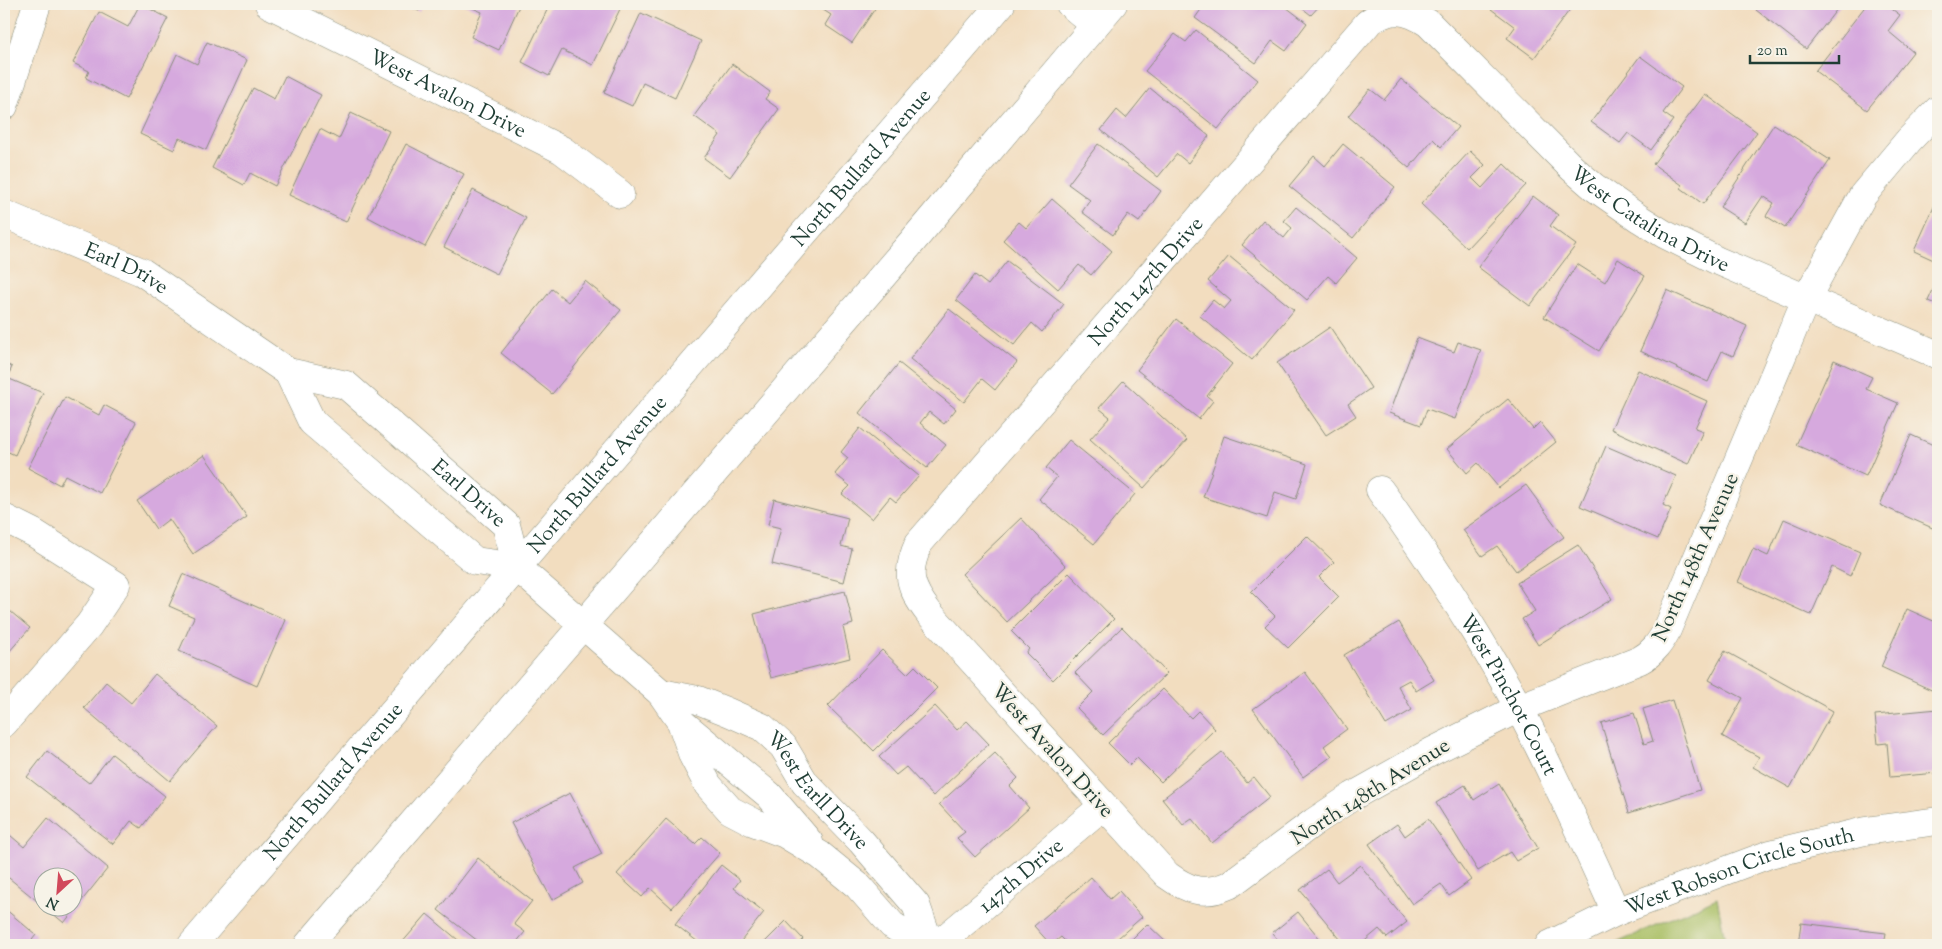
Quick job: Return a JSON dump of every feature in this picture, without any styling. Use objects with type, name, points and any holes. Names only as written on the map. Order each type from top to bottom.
[{"type":"street","points":[[4,106],[36,4]]},
{"type":"street","name":"West Avalon Drive","points":[[269,4],[562,150],[620,194]]},
{"type":"street","name":"North Bullard Avenue","points":[[192,945],[1001,4]]},
{"type":"street","points":[[1070,4],[1095,25]]},
{"type":"street","points":[[308,945],[904,251],[1113,4]]},
{"type":"street","name":"North 147th Drive","points":[[910,580],[911,560],[919,544],[1368,23],[1387,12],[1409,12]]},
{"type":"street","name":"West Catalina Drive","points":[[1409,12],[1423,20],[1437,32],[1572,168],[1616,203],[1687,247],[1938,355]]},
{"type":"street","name":"North 148th Avenue","points":[[1216,891],[1243,876],[1278,848],[1353,796],[1433,751],[1519,708],[1640,660],[1658,646],[1667,630],[1806,299],[1863,195],[1909,140],[1938,110]]},
{"type":"street","name":"Earl Drive","points":[[4,214],[142,272],[288,372],[346,385],[506,525],[517,567],[475,561],[312,422],[288,372]]},
{"type":"street","name":"West Pinchot Court","points":[[1380,490],[1436,570],[1519,708],[1561,792],[1616,912]]},
{"type":"street","points":[[4,518],[116,584],[89,625],[4,723]]},
{"type":"street","name":"West Earll Drive","points":[[517,567],[661,693],[681,722],[693,756],[708,785],[730,810],[773,818]]},
{"type":"street","name":"West Avalon Drive","points":[[910,580],[914,591],[929,612],[1167,875],[1178,883],[1192,889],[1216,891]]},
{"type":"street","name":"West Earll Drive","points":[[661,693],[698,700],[762,727],[783,746],[805,783],[861,841],[916,905],[930,945]]},
{"type":"street","name":"West Earll Drive","points":[[681,722],[769,794],[773,818],[785,834],[820,855],[858,886],[892,925],[924,945]]},
{"type":"street","points":[[773,818],[805,783]]},
{"type":"street","name":"147th Drive","points":[[937,945],[1103,806]]},
{"type":"street","name":"West Robson Circle South","points":[[1549,945],[1616,912],[1770,854],[1865,831],[1938,821]]},
{"type":"green space","points":[[1717,898],[1726,945],[1612,945]]},
{"type":"building","points":[[140,4],[168,18],[126,99],[86,78],[89,71],[73,63],[99,12],[128,27]]},
{"type":"building","points":[[404,4],[422,4],[419,11]]},
{"type":"building","points":[[463,4],[520,4],[499,50],[471,37],[482,12]]},
{"type":"building","points":[[550,4],[615,4],[621,7],[593,65],[562,50],[549,76],[522,62]]},
{"type":"building","points":[[814,4],[878,4],[852,43],[825,25],[831,15]]},
{"type":"building","points":[[1205,4],[1282,4],[1307,23],[1286,51],[1272,41],[1256,63],[1195,18]]},
{"type":"building","points":[[1297,4],[1321,4],[1311,15]]},
{"type":"building","points":[[1494,4],[1574,4],[1534,58],[1507,38],[1515,27],[1491,9]]},
{"type":"building","points":[[1761,4],[1841,4],[1806,49],[1756,10]]},
{"type":"building","points":[[1867,4],[1885,4],[1900,15],[1888,31],[1913,52],[1867,110],[1815,71]]},
{"type":"building","points":[[641,13],[701,41],[675,98],[643,83],[632,106],[604,93]]},
{"type":"building","points":[[1196,30],[1258,80],[1218,129],[1145,71],[1175,34],[1186,42]]},
{"type":"building","points":[[207,42],[247,60],[206,150],[179,138],[174,150],[140,134],[177,54],[197,64]]},
{"type":"building","points":[[1640,56],[1682,87],[1663,113],[1673,120],[1651,150],[1628,133],[1620,143],[1591,122]]},
{"type":"building","points":[[732,64],[770,92],[765,99],[779,109],[730,177],[704,158],[720,135],[694,116]]},
{"type":"building","points":[[285,76],[321,95],[275,186],[250,173],[244,185],[212,168],[253,88],[274,99]]},
{"type":"building","points":[[1401,79],[1458,127],[1441,147],[1433,139],[1409,168],[1348,116],[1370,89],[1384,100]]},
{"type":"building","points":[[1150,88],[1209,136],[1188,163],[1177,154],[1158,177],[1101,130],[1117,110],[1126,118]]},
{"type":"building","points":[[1705,94],[1757,132],[1703,204],[1681,188],[1682,185],[1653,164]]},
{"type":"building","points":[[351,113],[389,131],[346,222],[289,195],[320,129],[339,139]]},
{"type":"building","points":[[1774,124],[1830,160],[1785,228],[1766,216],[1774,203],[1763,196],[1745,223],[1720,207]]},
{"type":"building","points":[[406,144],[464,174],[425,247],[368,217]]},
{"type":"building","points":[[1098,144],[1161,191],[1139,222],[1128,214],[1113,235],[1082,212],[1090,200],[1068,184]]},
{"type":"building","points":[[1343,144],[1395,187],[1353,238],[1289,186],[1314,156],[1325,166]]},
{"type":"building","points":[[1470,151],[1485,165],[1472,178],[1482,188],[1504,164],[1526,185],[1467,248],[1421,204]]},
{"type":"building","points":[[473,190],[526,218],[497,274],[444,247]]},
{"type":"building","points":[[1533,196],[1558,215],[1550,226],[1576,245],[1530,306],[1478,267]]},
{"type":"building","points":[[1938,198],[1938,262],[1914,251]]},
{"type":"building","points":[[1052,199],[1112,251],[1091,275],[1079,265],[1058,289],[1003,240],[1019,222],[1026,228]]},
{"type":"building","points":[[1296,207],[1357,258],[1336,283],[1328,276],[1307,300],[1242,245],[1263,220],[1284,238],[1292,228],[1284,221]]},
{"type":"building","points":[[1229,256],[1294,310],[1252,360],[1200,316],[1213,300],[1224,309],[1231,301],[1208,281]]},
{"type":"building","points":[[1618,259],[1645,276],[1599,351],[1544,317],[1577,264],[1605,282]]},
{"type":"building","points":[[1007,261],[1064,304],[1042,332],[1032,323],[1014,345],[956,300],[975,275],[988,285]]},
{"type":"building","points":[[1938,279],[1938,305],[1928,301]]},
{"type":"building","points":[[585,281],[621,310],[552,394],[501,353],[552,289],[568,302]]},
{"type":"building","points":[[1667,290],[1747,326],[1733,356],[1722,351],[1708,382],[1640,351]]},
{"type":"building","points":[[949,309],[1017,362],[995,390],[982,379],[964,402],[910,359]]},
{"type":"building","points":[[1176,319],[1232,364],[1207,396],[1213,401],[1199,419],[1137,370]]},
{"type":"building","points":[[1330,327],[1371,388],[1348,404],[1356,416],[1326,435],[1277,363]]},
{"type":"building","points":[[1417,338],[1454,352],[1458,342],[1481,350],[1455,419],[1427,409],[1421,425],[1389,413]]},
{"type":"building","points":[[1834,360],[1872,377],[1866,389],[1898,403],[1866,476],[1796,445]]},
{"type":"building","points":[[4,363],[12,367],[7,378],[43,393],[15,455],[4,450]]},
{"type":"building","points":[[899,363],[956,409],[944,424],[929,412],[920,423],[946,445],[927,468],[859,413]]},
{"type":"building","points":[[1638,370],[1707,401],[1695,428],[1703,431],[1688,464],[1611,429]]},
{"type":"building","points":[[1123,381],[1187,440],[1144,488],[1090,439],[1110,417],[1099,408]]},
{"type":"building","points":[[65,397],[99,415],[104,405],[136,422],[100,493],[65,475],[60,485],[28,468]]},
{"type":"building","points":[[1508,399],[1533,429],[1540,422],[1556,442],[1499,488],[1478,463],[1467,473],[1447,449]]},
{"type":"building","points":[[860,428],[919,476],[896,502],[890,497],[872,519],[842,494],[850,486],[835,474],[848,458],[841,452]]},
{"type":"building","points":[[1911,435],[1938,447],[1937,530],[1880,505]]},
{"type":"building","points":[[1224,436],[1307,464],[1296,499],[1275,492],[1267,518],[1203,497]]},
{"type":"building","points":[[1069,440],[1135,494],[1094,544],[1039,499],[1057,477],[1046,468]]},
{"type":"building","points":[[1606,446],[1676,476],[1663,505],[1671,509],[1658,539],[1580,506]]},
{"type":"building","points":[[204,455],[247,517],[193,554],[169,519],[156,529],[137,501]]},
{"type":"building","points":[[1526,485],[1564,537],[1516,571],[1497,546],[1482,556],[1463,530]]},
{"type":"building","points":[[774,499],[848,518],[841,546],[852,549],[844,582],[772,564],[781,528],[768,525]]},
{"type":"building","points":[[1021,518],[1066,566],[1007,622],[962,574]]},
{"type":"building","points":[[1784,519],[1860,552],[1850,576],[1832,567],[1811,615],[1738,582],[1753,549],[1768,556]]},
{"type":"building","points":[[1307,536],[1334,562],[1319,577],[1339,597],[1288,648],[1265,626],[1275,616],[1251,592]]},
{"type":"building","points":[[1578,545],[1612,599],[1538,645],[1522,619],[1535,611],[1517,583]]},
{"type":"building","points":[[1069,573],[1114,619],[1053,680],[1026,653],[1029,649],[1011,631]]},
{"type":"building","points":[[183,574],[286,620],[257,686],[179,651],[194,617],[169,606]]},
{"type":"building","points":[[845,591],[853,624],[843,627],[850,658],[771,678],[754,614]]},
{"type":"building","points":[[4,606],[30,628],[8,653],[4,649]]},
{"type":"building","points":[[1907,609],[1938,623],[1938,693],[1881,667]]},
{"type":"building","points":[[1399,622],[1434,680],[1416,691],[1409,680],[1398,686],[1412,710],[1386,725],[1344,655]]},
{"type":"building","points":[[1122,627],[1167,673],[1103,735],[1077,708],[1093,692],[1075,673]]},
{"type":"building","points":[[882,650],[907,674],[915,666],[937,688],[874,751],[828,706]]},
{"type":"building","points":[[1725,651],[1833,711],[1790,788],[1753,767],[1759,757],[1722,736],[1743,698],[1709,680]]},
{"type":"building","points":[[1305,672],[1347,729],[1324,746],[1332,756],[1303,777],[1253,709]]},
{"type":"building","points":[[155,674],[217,726],[170,781],[84,708],[106,682],[131,703]]},
{"type":"building","points":[[1163,689],[1191,718],[1198,711],[1215,729],[1161,782],[1137,758],[1130,765],[1108,743]]},
{"type":"building","points":[[1672,700],[1700,790],[1629,813],[1601,723],[1634,713],[1644,744],[1653,741],[1643,709]]},
{"type":"building","points":[[935,706],[957,730],[967,721],[989,744],[933,796],[906,767],[896,775],[879,757]]},
{"type":"building","points":[[1938,709],[1938,773],[1890,777],[1887,743],[1878,744],[1875,715]]},
{"type":"building","points":[[47,751],[89,783],[112,754],[165,796],[141,828],[131,821],[113,844],[27,777]]},
{"type":"building","points":[[1222,752],[1247,783],[1254,777],[1270,797],[1212,843],[1192,819],[1183,825],[1162,799]]},
{"type":"building","points":[[995,753],[1018,778],[1010,786],[1029,808],[975,857],[957,838],[965,832],[939,804]]},
{"type":"building","points":[[1499,784],[1538,848],[1516,861],[1510,852],[1478,871],[1436,803],[1465,785],[1474,800]]},
{"type":"building","points":[[570,793],[602,854],[575,868],[583,883],[552,900],[511,823]]},
{"type":"building","points":[[48,818],[108,868],[82,900],[82,866],[32,866],[32,897],[4,874],[4,830],[24,847]]},
{"type":"building","points":[[666,819],[695,844],[702,837],[720,853],[672,908],[650,888],[642,897],[617,874]]},
{"type":"building","points":[[1428,819],[1471,880],[1449,896],[1441,884],[1412,904],[1369,844],[1397,824],[1405,836]]},
{"type":"building","points":[[478,858],[532,901],[514,924],[525,932],[514,945],[483,945],[438,910]]},
{"type":"building","points":[[721,865],[740,880],[734,888],[764,912],[738,945],[696,945],[698,942],[675,924]]},
{"type":"building","points":[[1360,865],[1407,922],[1387,938],[1379,929],[1360,945],[1345,945],[1300,890],[1327,869],[1337,882]]},
{"type":"building","points":[[1091,877],[1110,899],[1119,891],[1142,917],[1110,945],[1069,945],[1061,937],[1051,945],[1034,926]]},
{"type":"building","points":[[4,908],[36,935],[28,945],[4,945]]},
{"type":"building","points":[[1298,912],[1325,945],[1274,945],[1279,941],[1272,933]]},
{"type":"building","points":[[427,914],[464,945],[400,945]]},
{"type":"building","points":[[56,916],[70,916],[64,923]]},
{"type":"building","points":[[786,921],[803,939],[797,945],[762,945]]},
{"type":"building","points":[[1801,923],[1886,933],[1884,945],[1798,945]]},
{"type":"building","points":[[1147,924],[1169,945],[1126,945]]}]
